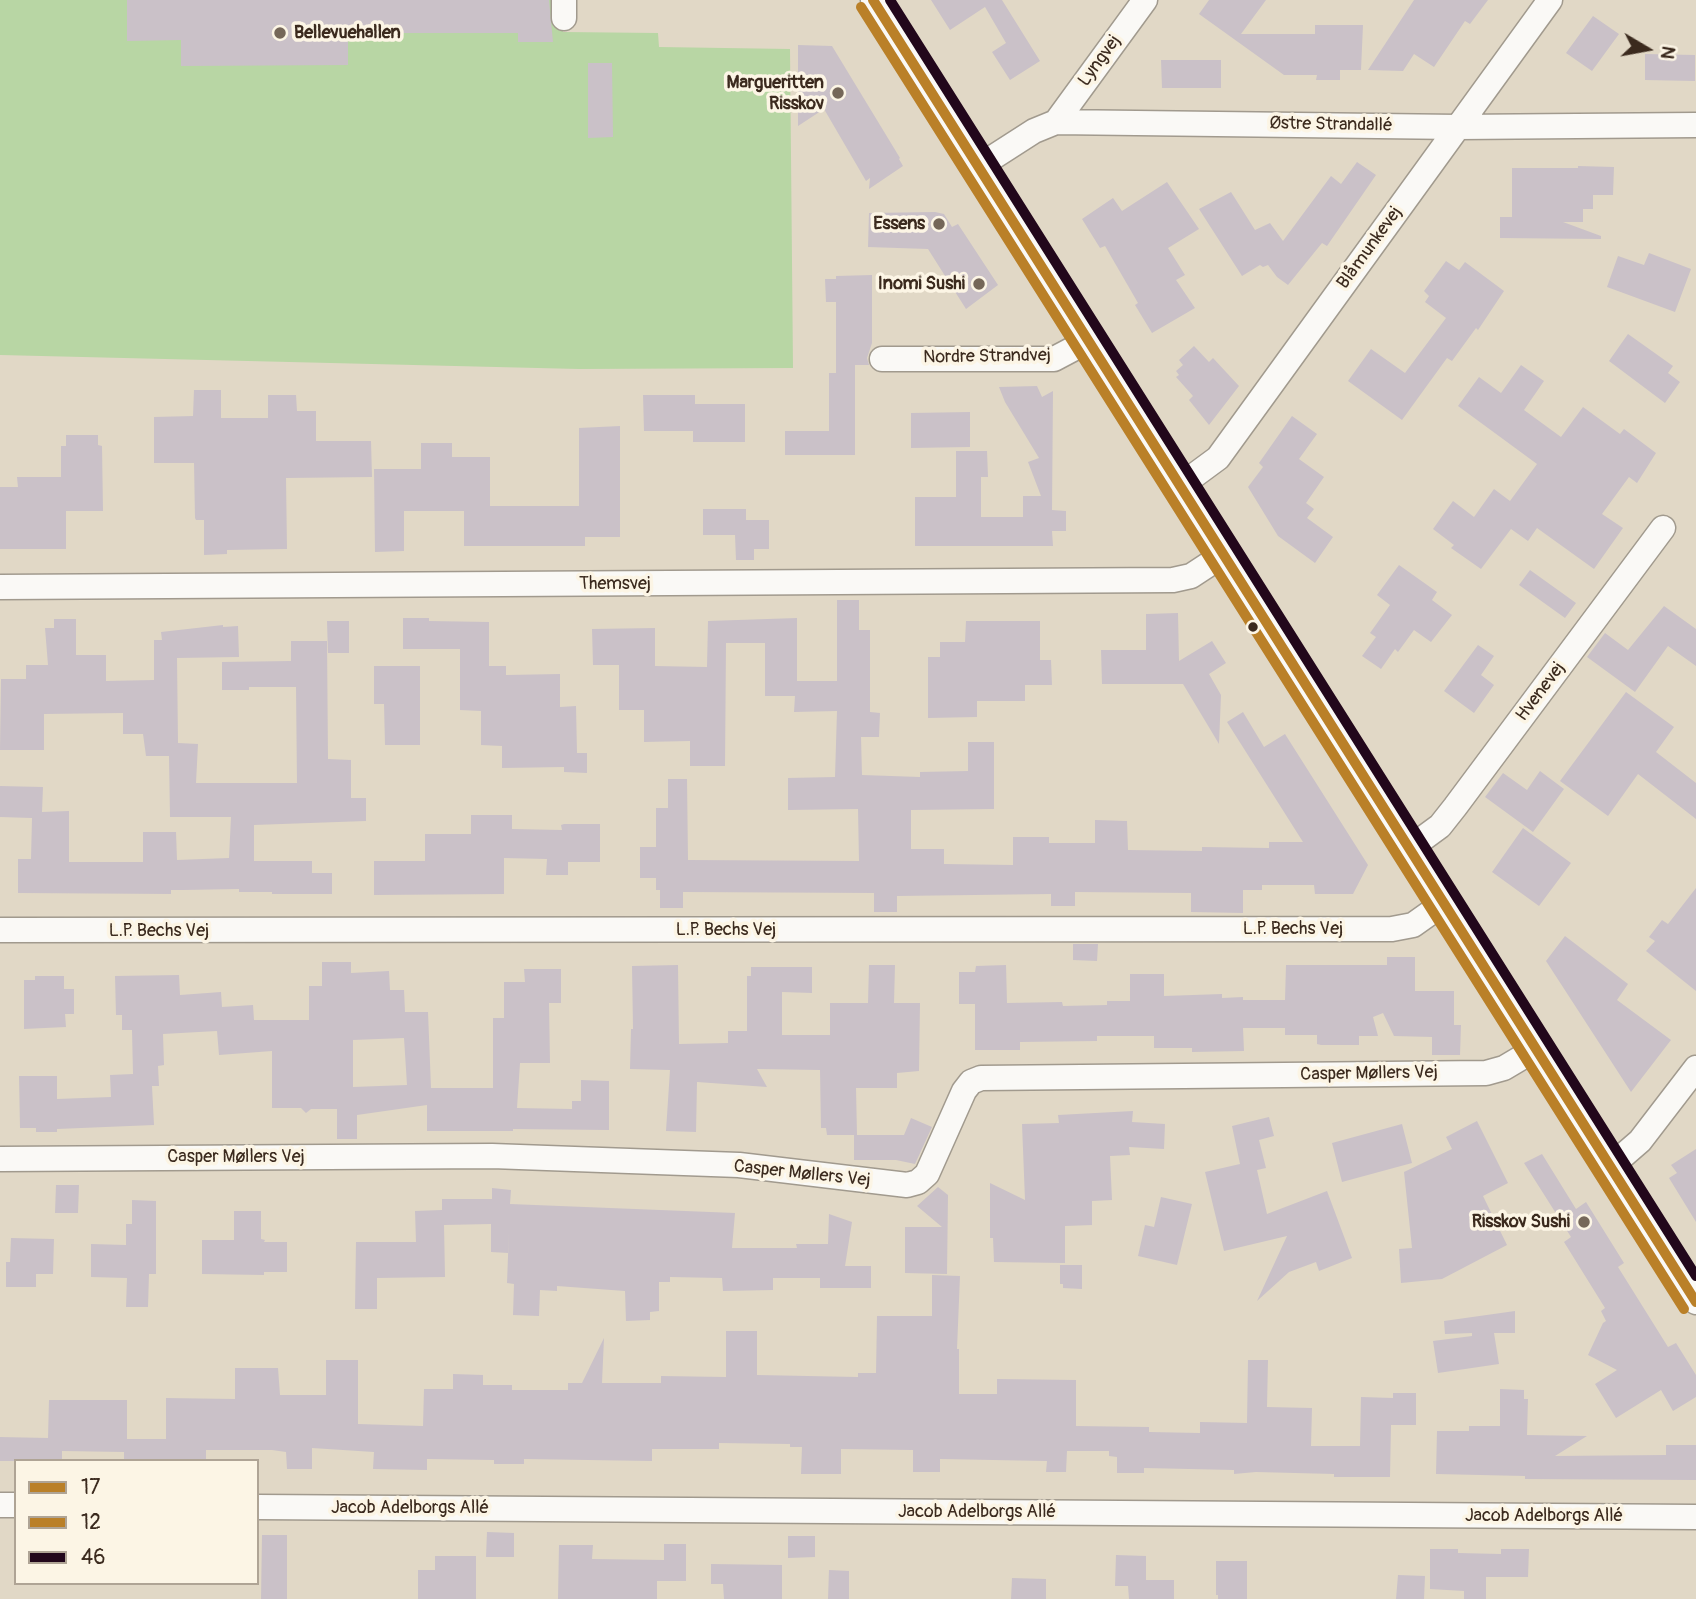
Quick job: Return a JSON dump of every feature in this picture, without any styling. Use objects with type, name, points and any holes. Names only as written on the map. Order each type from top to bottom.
[{"type":"street","points":[[873,0],[1696,1302]]},
{"type":"street","name":"Lyngvej","points":[[1056,122],[1145,0]]},
{"type":"street","name":"Blåmunkevej","points":[[1180,486],[1218,458],[1550,0]]},
{"type":"street","name":"Østre Strandallé","points":[[978,167],[1034,131],[1056,122],[1458,127],[1696,125]]},
{"type":"street","name":"Nordre Strandvej","points":[[882,359],[1054,359],[1088,341]]},
{"type":"street","name":"Hvenevej","points":[[1410,848],[1440,826],[1663,528]]},
{"type":"street","name":"Themsvej","points":[[0,587],[1173,580],[1191,576],[1223,555]]},
{"type":"street","name":"L.P. Bechs Vej","points":[[0,930],[1392,929],[1413,925],[1444,903]]},
{"type":"street","name":"Casper Møllers Vej","points":[[0,1158],[492,1156],[739,1165],[907,1185],[918,1182],[927,1174],[957,1103],[971,1082],[981,1078],[1486,1073],[1504,1068],[1536,1049]]},
{"type":"street","points":[[1610,1167],[1640,1141],[1696,1068]]},
{"type":"street","name":"Jacob Adelborgs Allé","points":[[259,1507],[1696,1517]]},
{"type":"green space","points":[[0,0],[562,0],[563,32],[658,33],[659,47],[790,49],[793,368],[579,369],[0,355]]},
{"type":"building","name":"Bellevuehallen","points":[[127,0],[549,0],[553,42],[518,42],[518,33],[348,33],[348,65],[181,66],[181,40],[127,41]]},
{"type":"building","points":[[931,0],[1002,0],[1040,61],[1010,80],[992,52],[1006,43],[985,7],[950,30]]},
{"type":"building","points":[[1209,0],[1266,0],[1241,34],[1315,34],[1315,25],[1363,25],[1361,70],[1340,70],[1340,80],[1316,80],[1317,75],[1284,75],[1199,14]]},
{"type":"building","points":[[1414,0],[1488,0],[1470,24],[1465,21],[1434,67],[1414,54],[1403,71],[1368,70]]},
{"type":"building","points":[[1593,16],[1619,34],[1592,71],[1566,53]]},
{"type":"building","points":[[798,45],[832,46],[900,158],[903,166],[869,189],[870,178],[866,181],[824,109],[798,126]]},
{"type":"building","points":[[1645,54],[1695,55],[1695,81],[1645,80]]},
{"type":"building","points":[[1161,60],[1221,60],[1221,88],[1162,88]]},
{"type":"building","points":[[588,63],[612,63],[613,137],[588,138]]},
{"type":"building","points":[[1357,162],[1376,175],[1327,246],[1322,243],[1288,285],[1277,277],[1268,265],[1260,265],[1242,276],[1199,209],[1231,192],[1255,230],[1270,223],[1283,241],[1331,176],[1341,184]]},
{"type":"building","points":[[1614,167],[1613,195],[1593,195],[1593,209],[1583,209],[1583,222],[1563,222],[1601,236],[1601,239],[1500,238],[1500,217],[1512,217],[1512,168]]},
{"type":"building","points":[[1167,182],[1199,229],[1168,248],[1185,275],[1176,280],[1195,308],[1152,333],[1105,246],[1100,248],[1082,219],[1113,198],[1122,211]]},
{"type":"building","points":[[869,213],[944,214],[952,227],[958,224],[998,285],[966,309],[928,249],[868,247]]},
{"type":"building","points":[[1649,253],[1691,269],[1675,312],[1607,287],[1618,256],[1644,265]]},
{"type":"building","points":[[1446,261],[1459,270],[1465,262],[1504,291],[1478,330],[1476,328],[1452,361],[1447,358],[1402,420],[1348,381],[1371,349],[1405,373],[1446,318],[1425,302],[1429,296],[1424,291]]},
{"type":"building","points":[[872,275],[872,343],[867,358],[869,365],[855,365],[855,455],[785,455],[785,431],[829,431],[829,373],[836,373],[836,302],[826,302],[825,279]]},
{"type":"building","points":[[1628,334],[1673,366],[1668,373],[1680,382],[1665,403],[1609,361]]},
{"type":"building","points":[[1194,346],[1209,362],[1213,358],[1239,386],[1209,425],[1189,400],[1193,396],[1176,377],[1179,375],[1176,371],[1183,365],[1179,360]]},
{"type":"building","points":[[1521,365],[1544,381],[1524,410],[1561,437],[1583,407],[1620,434],[1624,429],[1656,453],[1637,483],[1629,477],[1602,514],[1623,528],[1594,569],[1537,528],[1528,541],[1511,529],[1481,569],[1451,548],[1454,545],[1433,529],[1453,501],[1474,517],[1494,489],[1510,501],[1537,464],[1458,406],[1479,377],[1501,393]]},
{"type":"building","points":[[1037,386],[1042,397],[1053,391],[1052,510],[1066,511],[1066,531],[1052,531],[1053,546],[915,546],[915,497],[956,497],[956,451],[987,451],[988,477],[981,477],[981,517],[1023,517],[1023,496],[1041,496],[1028,462],[1039,458],[1005,402],[999,387]]},
{"type":"building","points":[[194,390],[221,390],[221,418],[268,418],[268,395],[296,395],[297,411],[316,411],[316,441],[371,441],[372,477],[286,478],[287,549],[227,550],[227,554],[204,555],[204,520],[195,518],[194,463],[154,463],[154,417],[193,416]]},
{"type":"building","points":[[643,395],[695,395],[695,404],[745,404],[745,442],[693,442],[693,431],[644,431]]},
{"type":"building","points":[[970,412],[970,447],[911,448],[911,413]]},
{"type":"building","points":[[1292,416],[1317,434],[1299,459],[1324,477],[1306,503],[1314,509],[1307,518],[1333,537],[1315,563],[1278,536],[1248,487],[1263,467],[1259,463]]},
{"type":"building","points":[[620,426],[620,537],[585,537],[585,546],[464,546],[464,511],[404,511],[404,551],[375,552],[374,469],[421,469],[421,443],[452,443],[452,457],[490,457],[490,506],[579,506],[579,428]]},
{"type":"building","points":[[66,435],[98,435],[98,445],[102,446],[103,511],[66,511],[66,549],[0,549],[0,487],[18,487],[17,477],[61,477],[61,446],[66,446]]},
{"type":"building","points":[[703,509],[746,509],[746,520],[769,520],[769,549],[754,549],[754,560],[736,560],[735,535],[703,535]]},
{"type":"building","points":[[1399,565],[1437,592],[1432,600],[1452,615],[1431,642],[1414,630],[1398,652],[1395,649],[1381,669],[1362,656],[1376,637],[1370,633],[1390,605],[1377,595]]},
{"type":"building","points":[[1530,570],[1576,603],[1565,618],[1519,585]]},
{"type":"building","points":[[837,600],[859,600],[859,630],[870,630],[870,712],[880,713],[879,737],[861,737],[862,775],[920,777],[920,772],[968,771],[968,742],[994,742],[994,809],[911,810],[911,849],[944,849],[944,864],[1013,865],[1013,837],[1049,837],[1049,843],[1095,843],[1095,820],[1127,821],[1128,850],[1269,848],[1269,842],[1303,842],[1227,722],[1243,712],[1264,747],[1285,734],[1368,865],[1353,894],[1315,894],[1314,885],[1262,885],[1262,890],[1243,890],[1243,913],[1191,912],[1191,893],[1075,892],[1075,906],[1051,906],[1051,894],[897,896],[897,912],[874,912],[874,893],[683,892],[683,908],[660,908],[660,890],[656,890],[656,878],[640,878],[640,847],[656,847],[656,808],[668,808],[668,779],[687,779],[688,860],[859,861],[858,809],[788,810],[788,778],[835,777],[837,711],[794,712],[795,696],[765,696],[765,643],[726,643],[725,766],[690,766],[690,741],[644,742],[644,710],[619,710],[619,665],[593,665],[592,629],[655,628],[655,666],[707,667],[708,621],[797,618],[797,681],[837,681]]},
{"type":"building","points":[[1664,606],[1696,629],[1696,666],[1668,646],[1635,692],[1587,657],[1605,633],[1628,650]]},
{"type":"building","points":[[1178,613],[1179,661],[1212,641],[1226,663],[1209,674],[1221,695],[1219,744],[1183,684],[1102,684],[1101,650],[1146,650],[1146,614]]},
{"type":"building","points":[[403,618],[489,622],[489,666],[506,666],[506,675],[560,674],[560,707],[576,706],[577,753],[587,753],[587,773],[564,772],[564,767],[502,768],[502,746],[481,745],[481,711],[460,710],[460,649],[403,649]]},
{"type":"building","points":[[54,619],[76,619],[76,655],[106,655],[106,681],[154,680],[154,640],[162,640],[161,632],[223,625],[238,626],[239,657],[177,658],[178,743],[198,744],[196,783],[297,783],[296,687],[222,690],[222,662],[291,661],[291,641],[327,641],[328,759],[351,760],[351,798],[366,798],[366,821],[254,825],[254,861],[312,861],[312,873],[332,873],[332,894],[272,894],[239,892],[239,889],[171,890],[171,894],[18,893],[18,859],[31,859],[32,818],[0,817],[0,786],[43,787],[42,812],[69,811],[69,862],[143,862],[143,832],[176,832],[177,860],[229,858],[231,817],[170,817],[169,756],[146,756],[143,734],[123,734],[123,713],[44,714],[44,750],[0,750],[1,679],[26,679],[26,665],[48,665],[45,628],[54,628]]},
{"type":"building","points":[[327,621],[349,621],[349,653],[328,653]]},
{"type":"building","points":[[966,621],[1040,621],[1040,660],[1051,660],[1052,685],[1025,685],[1025,701],[977,701],[977,717],[928,718],[928,657],[940,657],[940,642],[965,642]]},
{"type":"building","points":[[1478,645],[1494,656],[1481,675],[1494,685],[1474,713],[1444,691]]},
{"type":"building","points":[[374,666],[420,666],[420,745],[385,745],[384,704],[374,704]]},
{"type":"building","points":[[1626,692],[1674,727],[1656,752],[1696,783],[1696,819],[1638,774],[1608,816],[1560,781]]},
{"type":"building","points":[[1540,771],[1564,789],[1533,832],[1485,797],[1503,773],[1527,790]]},
{"type":"building","points":[[471,815],[512,815],[512,829],[562,830],[561,825],[564,824],[600,824],[600,862],[568,862],[568,875],[546,875],[547,859],[504,858],[504,894],[374,895],[374,861],[425,861],[425,834],[471,834]]},
{"type":"building","points":[[1523,828],[1571,863],[1539,906],[1492,872]]},
{"type":"building","points":[[1696,888],[1696,991],[1646,951],[1655,941],[1649,937],[1662,920],[1668,924]]},
{"type":"building","points":[[1565,936],[1628,984],[1617,1000],[1671,1040],[1631,1092],[1546,961]]},
{"type":"building","points":[[1073,944],[1098,944],[1097,961],[1073,960]]},
{"type":"building","points":[[1387,957],[1415,957],[1415,991],[1454,991],[1454,1025],[1461,1025],[1460,1055],[1432,1055],[1432,1037],[1394,1036],[1383,1013],[1373,1017],[1378,1036],[1359,1036],[1359,1045],[1321,1045],[1317,1044],[1317,1035],[1285,1035],[1285,1028],[1243,1028],[1244,1051],[1192,1052],[1192,1048],[1154,1048],[1154,1036],[1097,1036],[1097,1041],[1020,1042],[1020,1050],[975,1050],[975,1004],[959,1004],[959,972],[975,972],[976,966],[1006,965],[1007,1003],[1062,1002],[1063,1006],[1107,1005],[1107,1001],[1130,1001],[1130,974],[1164,974],[1164,996],[1222,994],[1222,998],[1243,997],[1243,1000],[1285,1000],[1286,965],[1387,965]]},
{"type":"building","points":[[322,962],[351,962],[351,973],[389,971],[390,990],[404,990],[405,1012],[428,1012],[431,1088],[493,1088],[493,1018],[504,1018],[504,982],[525,982],[524,969],[561,969],[561,1003],[549,1003],[550,1063],[520,1063],[517,1108],[572,1109],[572,1101],[581,1101],[581,1080],[609,1081],[609,1130],[427,1131],[427,1105],[357,1115],[357,1139],[337,1139],[337,1109],[311,1109],[306,1113],[301,1108],[272,1108],[272,1051],[219,1055],[217,1031],[163,1034],[164,1065],[158,1066],[159,1086],[152,1086],[154,1125],[57,1129],[57,1132],[36,1132],[36,1128],[20,1128],[19,1076],[57,1076],[57,1099],[111,1097],[110,1075],[133,1074],[132,1030],[122,1030],[122,1015],[116,1015],[115,976],[179,975],[180,995],[221,992],[222,1007],[253,1005],[254,1020],[309,1020],[309,986],[322,986]],"holes":[[[404,1038],[407,1085],[353,1087],[353,1040]]]},
{"type":"building","points":[[678,965],[679,1044],[728,1043],[728,1031],[747,1031],[747,976],[751,976],[751,967],[812,967],[812,993],[782,992],[782,1035],[830,1035],[830,1003],[868,1003],[869,965],[895,965],[894,1003],[920,1003],[919,1071],[897,1073],[897,1088],[856,1088],[857,1135],[904,1135],[911,1118],[932,1127],[915,1164],[896,1160],[854,1160],[854,1135],[827,1135],[826,1128],[821,1128],[820,1070],[757,1069],[767,1087],[697,1082],[696,1132],[666,1131],[670,1070],[630,1069],[633,1029],[632,966]]},
{"type":"building","points":[[35,976],[64,976],[64,989],[74,989],[74,1014],[65,1014],[66,1027],[24,1029],[24,980],[35,980]]},
{"type":"building","points":[[1133,1111],[1132,1122],[1165,1124],[1164,1149],[1129,1147],[1130,1155],[1110,1156],[1112,1200],[1092,1201],[1092,1225],[1065,1226],[1065,1263],[994,1262],[993,1238],[990,1238],[990,1183],[1025,1200],[1022,1124],[1059,1123],[1058,1115]]},
{"type":"building","points":[[1269,1117],[1274,1136],[1259,1140],[1266,1168],[1257,1170],[1267,1214],[1327,1191],[1352,1258],[1319,1271],[1316,1262],[1289,1272],[1257,1301],[1287,1236],[1224,1251],[1205,1172],[1240,1164],[1232,1126]]},
{"type":"building","points":[[1477,1121],[1508,1183],[1483,1196],[1507,1245],[1442,1279],[1401,1283],[1399,1249],[1412,1248],[1404,1172],[1452,1149],[1446,1137]]},
{"type":"building","points":[[1402,1124],[1412,1163],[1342,1182],[1332,1143]]},
{"type":"building","points":[[1696,1149],[1696,1222],[1669,1178],[1677,1173],[1671,1165]]},
{"type":"building","points":[[1542,1154],[1576,1209],[1586,1202],[1624,1263],[1618,1267],[1668,1347],[1676,1343],[1696,1375],[1696,1397],[1673,1411],[1661,1390],[1616,1418],[1595,1384],[1617,1370],[1588,1355],[1606,1321],[1601,1311],[1605,1308],[1564,1242],[1571,1237],[1524,1163]]},
{"type":"building","points":[[56,1185],[79,1185],[78,1213],[55,1213]]},
{"type":"building","points":[[938,1187],[948,1195],[947,1274],[905,1273],[905,1227],[942,1227],[917,1206]]},
{"type":"building","points":[[492,1188],[511,1190],[510,1204],[735,1213],[732,1248],[797,1248],[796,1244],[828,1244],[829,1214],[852,1222],[845,1266],[871,1266],[871,1288],[820,1288],[820,1278],[773,1278],[773,1290],[723,1291],[722,1278],[670,1277],[670,1282],[659,1282],[659,1311],[650,1312],[650,1320],[626,1321],[625,1291],[557,1286],[557,1291],[540,1290],[539,1316],[513,1315],[514,1284],[507,1283],[509,1230],[508,1253],[491,1252],[491,1224],[444,1225],[445,1277],[377,1278],[377,1309],[355,1309],[356,1242],[416,1242],[415,1211],[442,1210],[442,1199],[492,1199]]},
{"type":"building","points":[[1161,1197],[1192,1204],[1177,1265],[1138,1256],[1145,1225],[1154,1227]]},
{"type":"building","points":[[132,1200],[156,1201],[156,1274],[149,1274],[148,1307],[126,1307],[127,1278],[91,1277],[91,1244],[126,1245],[126,1224],[132,1224]]},
{"type":"building","points":[[234,1211],[261,1211],[261,1239],[265,1240],[264,1242],[287,1242],[287,1272],[264,1272],[264,1275],[202,1274],[202,1240],[234,1240]]},
{"type":"building","points":[[11,1238],[54,1239],[53,1274],[36,1274],[36,1287],[6,1287],[6,1262],[10,1262]]},
{"type":"building","points":[[1060,1265],[1082,1265],[1082,1289],[1063,1288],[1063,1284],[1060,1284]]},
{"type":"building","points":[[932,1275],[960,1276],[957,1349],[959,1394],[997,1394],[997,1379],[1076,1380],[1076,1426],[1149,1427],[1149,1432],[1200,1433],[1200,1422],[1247,1423],[1248,1360],[1268,1360],[1267,1407],[1312,1408],[1311,1446],[1360,1446],[1361,1397],[1393,1398],[1393,1393],[1416,1393],[1416,1425],[1391,1425],[1390,1477],[1256,1472],[1234,1474],[1234,1470],[1144,1468],[1144,1473],[1117,1473],[1117,1457],[1109,1456],[1109,1451],[1067,1451],[1066,1472],[1046,1472],[1047,1461],[940,1459],[940,1472],[913,1472],[913,1450],[841,1449],[841,1474],[801,1474],[802,1447],[790,1447],[790,1444],[719,1443],[719,1449],[652,1449],[652,1461],[524,1459],[524,1464],[494,1464],[494,1460],[427,1459],[427,1470],[373,1469],[374,1452],[312,1448],[312,1469],[287,1469],[286,1452],[272,1450],[206,1450],[206,1459],[124,1459],[124,1452],[62,1451],[62,1459],[0,1461],[0,1437],[48,1438],[49,1400],[127,1400],[127,1439],[166,1439],[166,1398],[235,1399],[235,1368],[278,1368],[280,1395],[326,1395],[326,1360],[358,1360],[358,1424],[423,1426],[424,1389],[453,1389],[453,1374],[483,1375],[483,1385],[512,1385],[512,1390],[568,1390],[568,1383],[582,1383],[604,1338],[602,1383],[661,1383],[661,1376],[726,1377],[726,1331],[757,1331],[757,1375],[858,1377],[858,1373],[876,1373],[877,1316],[932,1316]]},
{"type":"building","points":[[1515,1311],[1515,1333],[1494,1333],[1499,1364],[1438,1373],[1433,1341],[1472,1336],[1472,1333],[1445,1334],[1444,1321]]},
{"type":"building","points":[[1500,1389],[1524,1390],[1524,1399],[1528,1399],[1527,1435],[1587,1436],[1555,1456],[1666,1455],[1666,1445],[1696,1445],[1696,1480],[1525,1479],[1525,1476],[1436,1474],[1437,1431],[1469,1431],[1469,1426],[1500,1426]]},
{"type":"building","points":[[487,1532],[514,1533],[514,1557],[486,1557]]},
{"type":"building","points":[[262,1535],[287,1535],[287,1599],[261,1599]]},
{"type":"building","points":[[788,1536],[815,1536],[815,1557],[788,1558]]},
{"type":"building","points":[[664,1544],[686,1544],[686,1581],[657,1581],[657,1599],[558,1599],[559,1545],[593,1545],[592,1559],[664,1560]]},
{"type":"building","points":[[1430,1549],[1501,1554],[1501,1549],[1529,1549],[1528,1577],[1486,1577],[1486,1599],[1464,1599],[1464,1591],[1430,1589]]},
{"type":"building","points":[[1116,1555],[1146,1556],[1146,1580],[1174,1580],[1174,1599],[1129,1599],[1128,1586],[1115,1586]]},
{"type":"building","points":[[435,1556],[476,1556],[476,1599],[418,1599],[418,1570],[435,1570]]},
{"type":"building","points":[[1216,1561],[1247,1561],[1247,1599],[1218,1599]]},
{"type":"building","points":[[711,1564],[782,1565],[782,1599],[724,1599],[723,1584],[711,1584]]},
{"type":"building","points":[[829,1570],[849,1571],[849,1599],[828,1599]]},
{"type":"building","points":[[1398,1575],[1425,1576],[1424,1599],[1396,1599]]},
{"type":"building","points":[[1012,1578],[1046,1579],[1046,1599],[1011,1599]]},
{"type":"transit line","name":"17","points":[[873,0],[1696,1302]]},
{"type":"transit line","name":"46","points":[[890,0],[1696,1276]]},
{"type":"transit line","name":"12","points":[[861,7],[1684,1309]]},
{"type":"place","name":"Bellevuehallen","points":[[280,33]]},
{"type":"place","name":"Margueritten Risskov","points":[[838,93]]},
{"type":"place","name":"Essens","points":[[939,224]]},
{"type":"place","name":"Inomi Sushi","points":[[979,284]]},
{"type":"place","name":"Risskov Sushi","points":[[1584,1222]]}]
